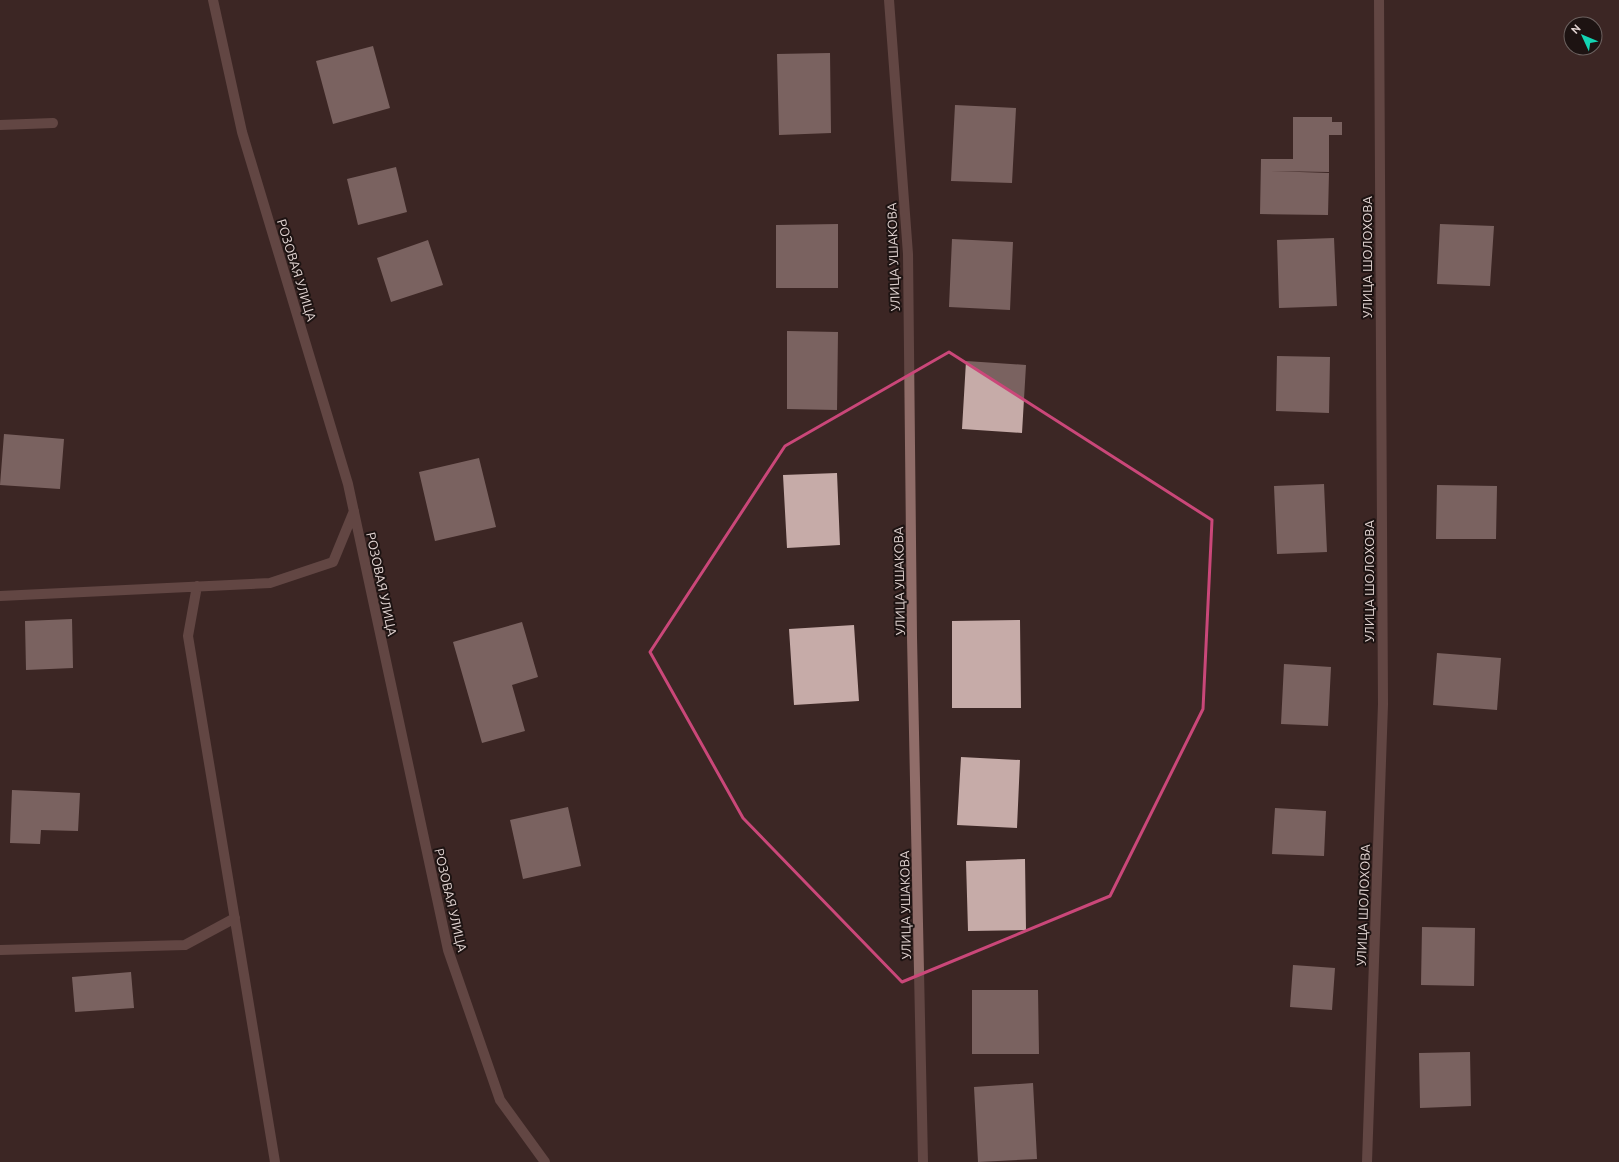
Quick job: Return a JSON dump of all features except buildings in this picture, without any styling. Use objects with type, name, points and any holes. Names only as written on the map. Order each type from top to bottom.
[{"type":"street","name":"РОЗОВАЯ УЛИЦА","points":[[212,0],[242,132],[348,484],[448,950],[500,1100],[545,1162]]},
{"type":"street","name":"УЛИЦА УШАКОВА","points":[[890,0],[908,254],[912,637],[923,1162]]},
{"type":"street","name":"УЛИЦА ШОЛОХОВА","points":[[1367,1162],[1383,704],[1379,0]]},
{"type":"street","points":[[0,125],[53,123]]},
{"type":"street","points":[[0,596],[270,583],[333,562],[354,511]]},
{"type":"street","points":[[197,586],[188,636],[275,1162]]},
{"type":"street","points":[[0,950],[186,944],[235,918]]},
{"type":"highlighted area","points":[[949,352],[1212,520],[1203,709],[1110,896],[902,982],[743,818],[650,652],[785,446]]}]
